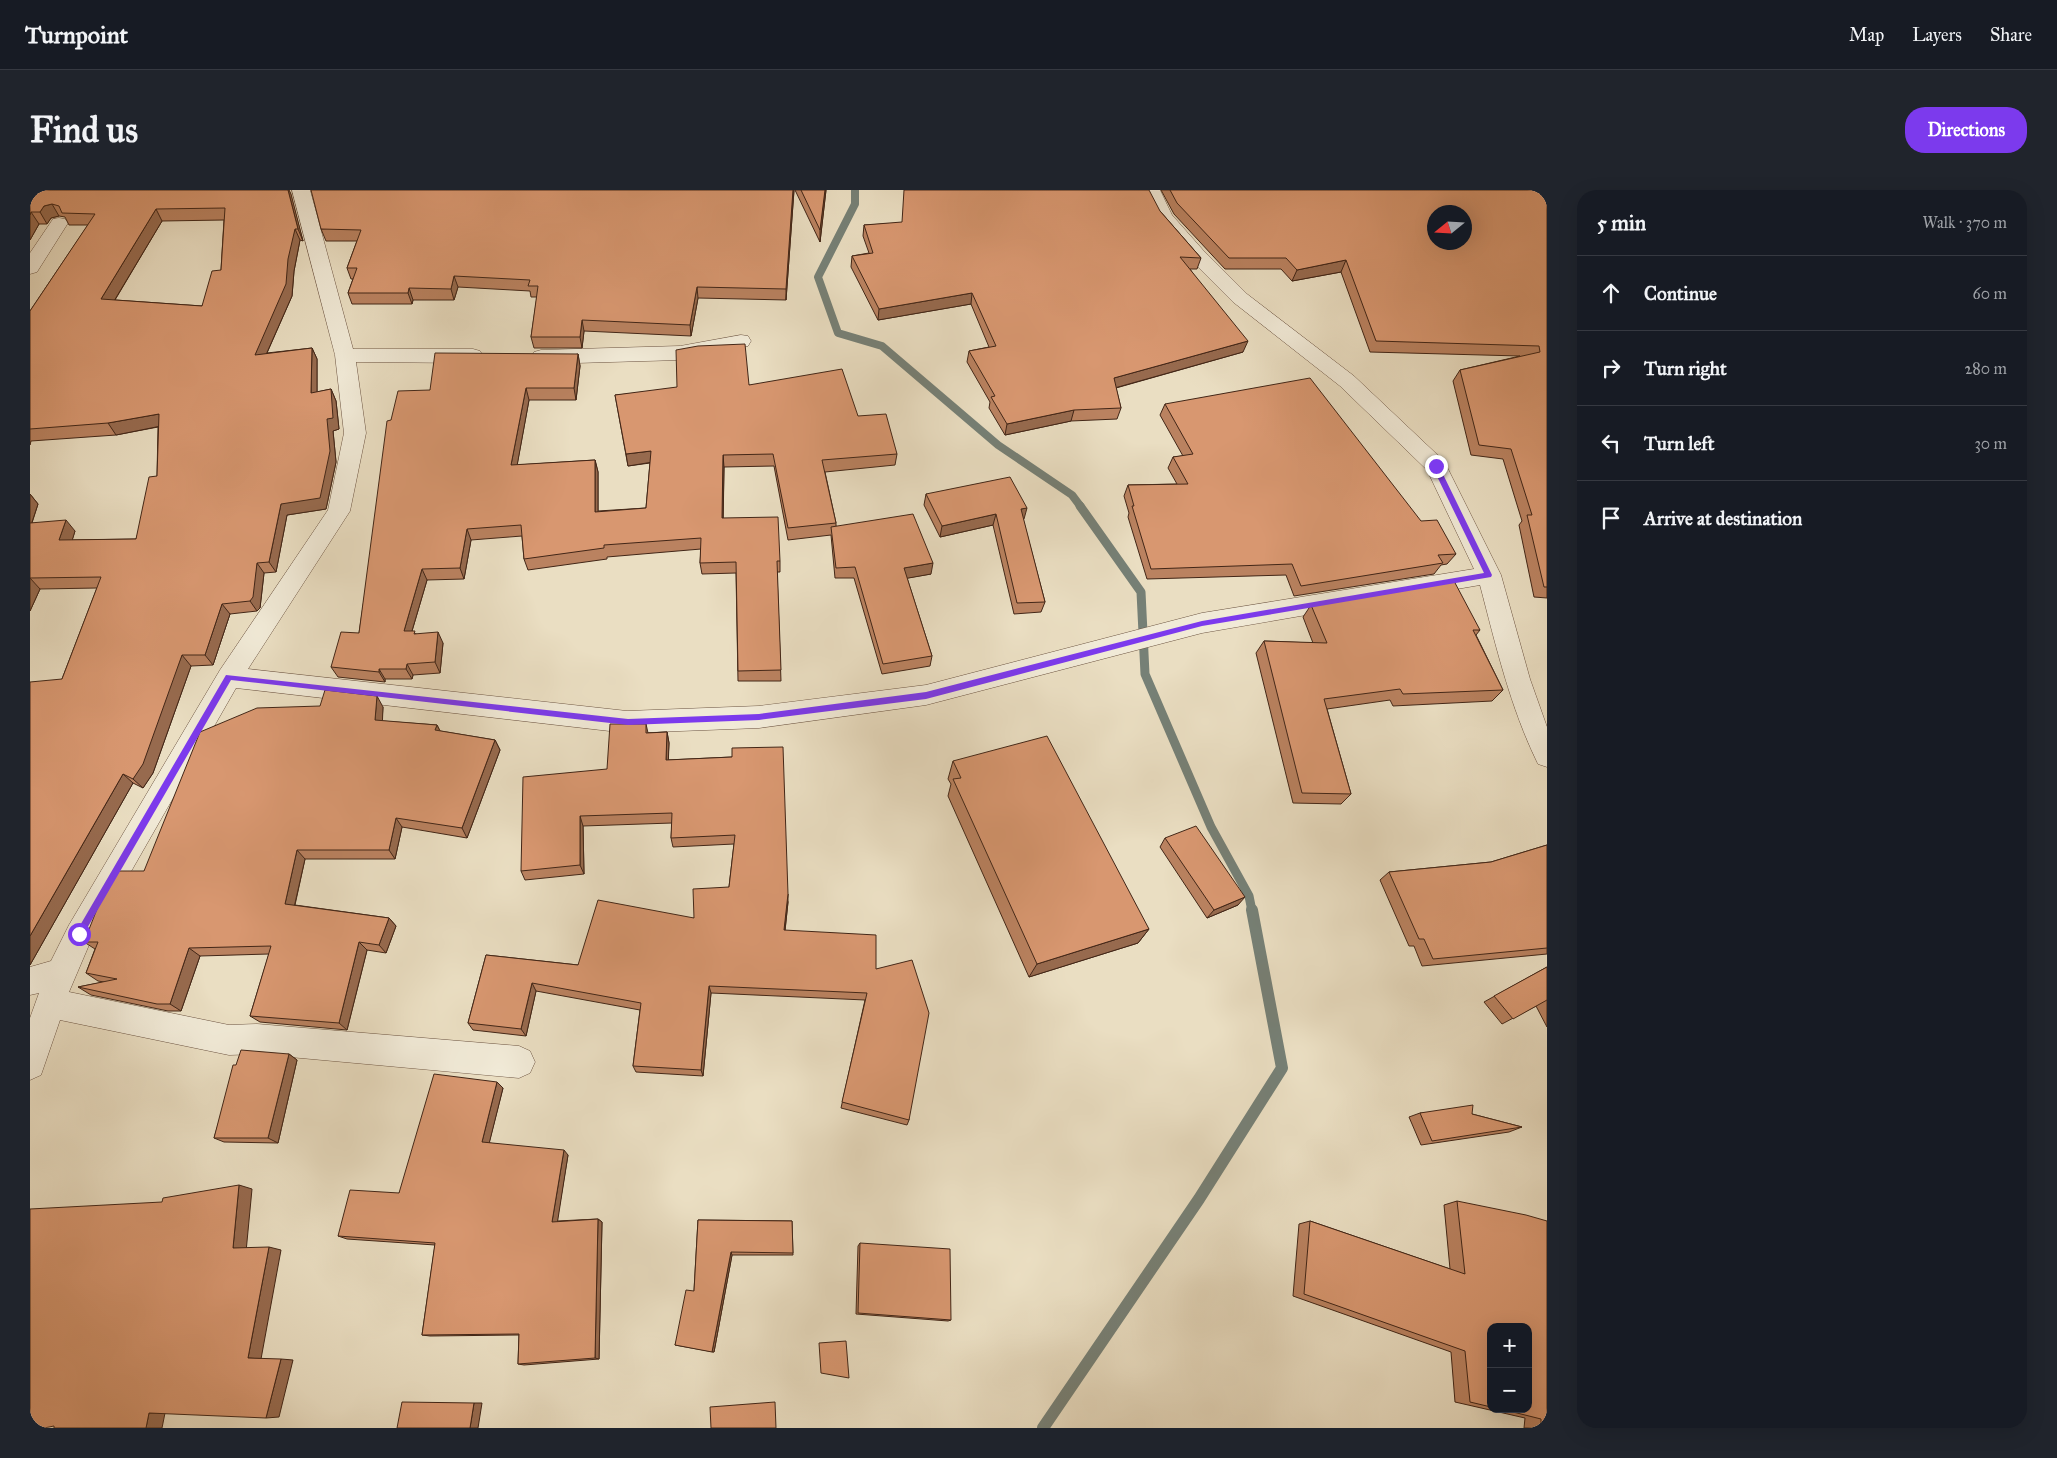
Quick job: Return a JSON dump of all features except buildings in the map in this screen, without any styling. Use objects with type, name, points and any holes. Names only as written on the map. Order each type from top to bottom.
[{"type":"street","points":[[30,1064],[61,972],[79,934],[228,677],[339,511],[356,433],[345,355],[301,190]]},
{"type":"street","points":[[1151,190],[1164,216],[1196,254],[1240,298],[1347,381],[1436,466],[1489,575],[1517,679],[1535,730],[1547,756]]},
{"type":"street","points":[[30,268],[59,223]]},
{"type":"street","points":[[524,357],[583,357],[680,353],[741,342]]},
{"type":"street","points":[[345,355],[494,356]]},
{"type":"street","points":[[228,677],[628,722],[759,717],[926,696],[1202,623],[1489,575]]},
{"type":"street","points":[[30,980],[61,972]]},
{"type":"street","points":[[51,1003],[229,1040],[257,1040],[519,1062]]},
{"type":"waterway","points":[[855,190],[855,204],[818,277],[838,333],[882,346],[998,445],[1072,495],[1081,507]]},
{"type":"waterway","points":[[1080,506],[1141,592],[1145,674],[1211,827],[1249,896],[1252,911]]},
{"type":"waterway","points":[[1043,1428],[1199,1199],[1282,1068],[1252,910]]},
{"type":"route","points":[[79,934],[228,677],[628,722],[759,717],[926,696],[1202,623],[1489,575],[1436,466]]}]
